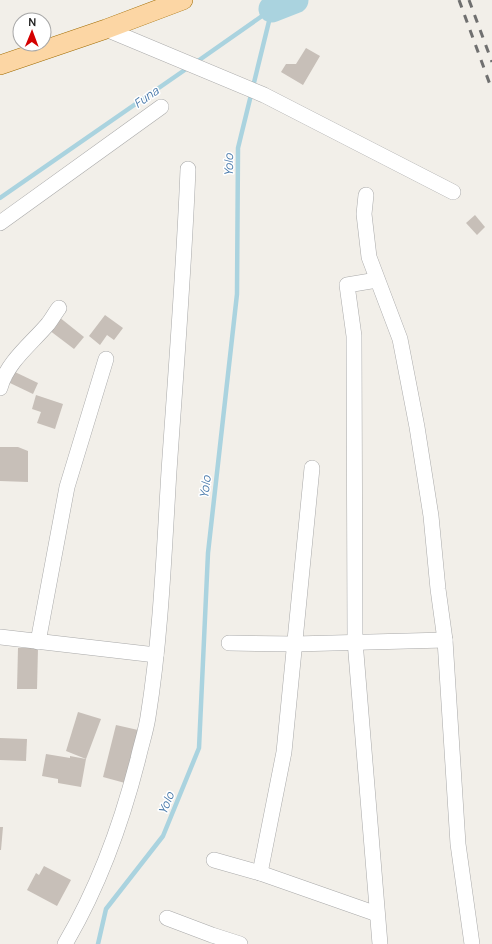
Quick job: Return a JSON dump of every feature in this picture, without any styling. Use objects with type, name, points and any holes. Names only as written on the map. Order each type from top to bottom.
[{"type":"main road","points":[[0,66],[183,0]]},
{"type":"street","points":[[106,29],[264,94],[453,192]]},
{"type":"street","points":[[0,223],[161,108]]},
{"type":"street","points":[[65,944],[78,921],[115,835],[133,779],[148,719],[156,655],[186,237],[188,169]]},
{"type":"street","points":[[366,195],[364,214],[369,257],[400,339],[418,427],[432,516],[438,589],[445,640],[458,844],[472,944]]},
{"type":"street","points":[[377,280],[347,285],[354,336],[354,641],[380,944]]},
{"type":"street","points":[[0,388],[3,378],[18,356],[48,323],[58,308]]},
{"type":"street","points":[[38,642],[68,487],[106,359]]},
{"type":"street","points":[[260,874],[284,752],[312,468]]},
{"type":"street","points":[[0,637],[156,655]]},
{"type":"street","points":[[229,643],[295,644],[354,641],[445,640]]},
{"type":"street","points":[[214,860],[377,914]]},
{"type":"street","points":[[167,918],[240,944]]},
{"type":"building","points":[[306,48],[320,56],[303,85],[281,72],[286,64],[296,64]]},
{"type":"building","points":[[475,215],[485,227],[477,235],[466,223]]},
{"type":"building","points":[[105,315],[123,328],[114,340],[107,335],[100,345],[89,336]]},
{"type":"building","points":[[59,317],[84,337],[74,349],[49,330]]},
{"type":"building","points":[[15,372],[38,383],[33,394],[10,383]]},
{"type":"building","points":[[36,395],[63,404],[55,429],[37,423],[41,412],[32,409]]},
{"type":"building","points":[[0,447],[18,447],[28,451],[28,482],[0,481]]},
{"type":"building","points":[[18,648],[38,648],[37,689],[17,689]]},
{"type":"building","points":[[78,712],[101,719],[86,759],[66,751]]},
{"type":"building","points":[[116,725],[138,730],[125,783],[103,777]]},
{"type":"building","points":[[0,738],[27,739],[26,761],[0,760]]},
{"type":"building","points":[[46,754],[86,759],[81,787],[58,783],[58,779],[42,776]]},
{"type":"building","points":[[0,827],[3,827],[1,850],[0,850]]},
{"type":"building","points":[[44,866],[71,880],[57,906],[27,890],[36,873],[39,875]]},
{"type":"waterway","name":"Funa","points":[[272,9],[295,0]]},
{"type":"waterway","name":"Funa","points":[[195,63],[272,9]]},
{"type":"waterway","name":"Yolo","points":[[98,944],[106,909],[163,836],[199,748],[208,553],[237,294],[238,148],[272,9]]},
{"type":"waterway","name":"Funa","points":[[0,198],[189,67]]},
{"type":"railway","points":[[459,0],[492,90]]},
{"type":"railway","points":[[469,0],[492,62]]}]
